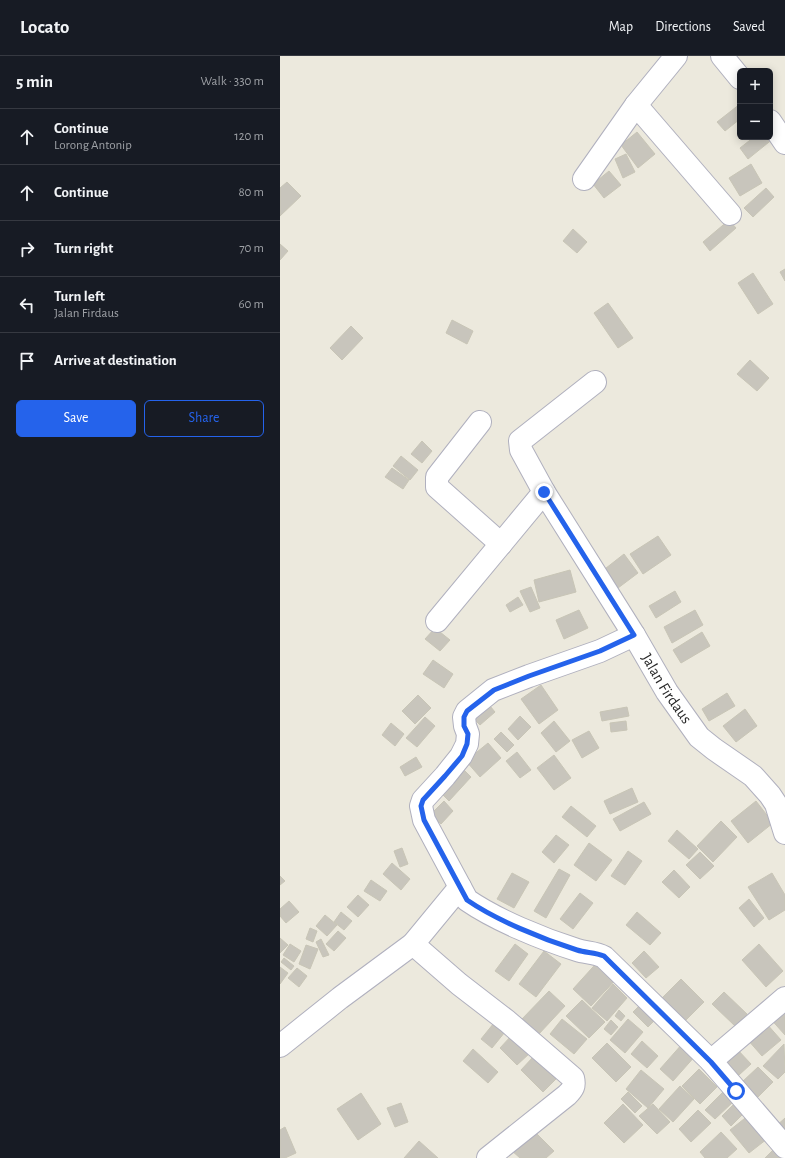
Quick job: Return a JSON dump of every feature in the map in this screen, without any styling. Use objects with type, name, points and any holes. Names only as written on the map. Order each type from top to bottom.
[{"type":"street","points":[[584,179],[636,104],[676,56]]},
{"type":"street","points":[[722,56],[737,74]]},
{"type":"street","points":[[636,104],[730,214]]},
{"type":"street","points":[[773,125],[785,143]]},
{"type":"street","name":"Jalan Firdaus","points":[[595,382],[520,441],[520,450],[544,492],[634,635],[667,692],[699,737],[753,776],[770,795],[776,804],[785,833]]},
{"type":"street","points":[[480,422],[437,477],[437,486],[501,544]]},
{"type":"street","points":[[436,621],[544,492]]},
{"type":"street","points":[[634,635],[600,651],[494,690],[467,711],[464,717],[464,726],[468,734],[467,744],[462,756],[423,800],[421,806],[424,820],[467,900],[475,906],[517,927],[578,951],[604,956],[711,1062],[785,1147]]},
{"type":"street","points":[[280,1046],[340,998],[413,944],[460,888]]},
{"type":"street","points":[[413,944],[459,984],[507,1021],[573,1078],[573,1089],[567,1095],[488,1158]]},
{"type":"street","points":[[711,1062],[785,998]]},
{"type":"building","points":[[737,106],[737,121],[725,131],[717,122]]},
{"type":"building","points":[[637,132],[655,154],[638,168],[621,145]]},
{"type":"building","points":[[750,140],[772,140],[748,159],[740,148]]},
{"type":"building","points":[[626,154],[635,172],[623,178],[615,159]]},
{"type":"building","points":[[751,164],[762,183],[740,196],[729,178]]},
{"type":"building","points":[[609,171],[621,185],[604,198],[593,184]]},
{"type":"building","points":[[287,182],[301,196],[280,216],[280,188]]},
{"type":"building","points":[[766,188],[774,197],[753,217],[744,208]]},
{"type":"building","points":[[729,220],[736,228],[710,251],[703,242]]},
{"type":"building","points":[[573,229],[587,242],[577,253],[563,241]]},
{"type":"building","points":[[280,244],[288,251],[280,260]]},
{"type":"building","points":[[785,269],[785,281],[780,272]]},
{"type":"building","points":[[753,273],[773,304],[758,314],[738,283]]},
{"type":"building","points":[[608,303],[633,338],[618,348],[594,313]]},
{"type":"building","points":[[452,320],[473,331],[467,344],[446,333]]},
{"type":"building","points":[[351,326],[363,338],[342,360],[330,348]]},
{"type":"building","points":[[750,360],[769,378],[757,391],[737,374]]},
{"type":"building","points":[[422,441],[432,451],[422,463],[411,454]]},
{"type":"building","points":[[401,456],[418,470],[410,480],[393,466]]},
{"type":"building","points":[[392,468],[409,480],[403,489],[385,477]]},
{"type":"building","points":[[658,536],[671,555],[643,574],[630,554]]},
{"type":"building","points":[[624,554],[638,573],[614,591],[601,572]]},
{"type":"building","points":[[570,570],[576,592],[539,602],[534,580]]},
{"type":"building","points":[[531,587],[540,608],[530,612],[520,591]]},
{"type":"building","points":[[675,591],[681,602],[656,618],[649,606]]},
{"type":"building","points":[[518,597],[523,605],[510,612],[506,605]]},
{"type":"building","points":[[579,610],[588,628],[564,639],[556,620]]},
{"type":"building","points":[[695,610],[703,625],[672,643],[664,627]]},
{"type":"building","points":[[435,628],[450,640],[440,651],[425,639]]},
{"type":"building","points":[[702,632],[710,646],[681,663],[673,650]]},
{"type":"building","points":[[433,660],[453,674],[444,688],[423,674]]},
{"type":"building","points":[[541,685],[558,710],[539,724],[521,699]]},
{"type":"building","points":[[727,693],[735,706],[709,721],[702,709]]},
{"type":"building","points":[[418,695],[431,708],[415,724],[402,711]]},
{"type":"building","points":[[485,700],[495,712],[480,725],[469,714]]},
{"type":"building","points":[[627,707],[629,716],[602,721],[600,712]]},
{"type":"building","points":[[745,709],[757,726],[736,742],[723,726]]},
{"type":"building","points":[[520,716],[531,727],[518,740],[508,729]]},
{"type":"building","points":[[425,717],[435,726],[417,747],[406,738]]},
{"type":"building","points":[[554,721],[570,741],[556,752],[541,733]]},
{"type":"building","points":[[626,721],[627,730],[611,732],[610,723]]},
{"type":"building","points":[[391,723],[404,734],[395,746],[382,735]]},
{"type":"building","points":[[589,731],[599,748],[582,758],[572,740]]},
{"type":"building","points":[[501,732],[514,745],[507,752],[494,739]]},
{"type":"building","points":[[488,743],[501,758],[480,777],[466,761]]},
{"type":"building","points":[[517,752],[531,770],[520,778],[506,761]]},
{"type":"building","points":[[554,755],[571,778],[554,790],[537,768]]},
{"type":"building","points":[[416,757],[422,767],[405,776],[400,767]]},
{"type":"building","points":[[460,766],[471,777],[449,801],[437,789]]},
{"type":"building","points":[[632,788],[638,802],[610,814],[604,801]]},
{"type":"building","points":[[444,801],[453,811],[441,824],[431,814]]},
{"type":"building","points":[[756,801],[773,823],[748,843],[731,821]]},
{"type":"building","points":[[644,802],[651,814],[620,831],[613,819]]},
{"type":"building","points":[[571,806],[596,826],[587,837],[562,817]]},
{"type":"building","points":[[721,821],[737,837],[713,862],[697,846]]},
{"type":"building","points":[[677,830],[698,849],[689,859],[668,841]]},
{"type":"building","points":[[556,835],[569,845],[554,863],[542,852]]},
{"type":"building","points":[[589,843],[612,860],[596,881],[574,865]]},
{"type":"building","points":[[402,848],[408,864],[400,867],[394,851]]},
{"type":"building","points":[[628,851],[642,861],[625,885],[611,876]]},
{"type":"building","points":[[700,852],[714,866],[700,879],[686,865]]},
{"type":"building","points":[[392,863],[410,879],[401,890],[383,874]]},
{"type":"building","points":[[559,869],[570,875],[546,918],[534,911]]},
{"type":"building","points":[[674,870],[690,887],[679,898],[662,882]]},
{"type":"building","points":[[512,873],[529,882],[514,908],[497,899]]},
{"type":"building","points":[[772,873],[785,895],[785,910],[769,920],[748,887]]},
{"type":"building","points":[[280,876],[285,881],[280,885]]},
{"type":"building","points":[[371,880],[387,891],[380,901],[364,891]]},
{"type":"building","points":[[580,893],[593,903],[573,929],[560,919]]},
{"type":"building","points":[[358,895],[369,905],[358,917],[347,907]]},
{"type":"building","points":[[749,899],[764,918],[754,927],[739,908]]},
{"type":"building","points":[[289,901],[299,912],[286,923],[280,916],[280,909]]},
{"type":"building","points":[[341,912],[352,921],[344,930],[334,922]]},
{"type":"building","points":[[637,912],[661,933],[650,945],[626,925]]},
{"type":"building","points":[[325,915],[337,925],[327,936],[316,926]]},
{"type":"building","points":[[310,928],[317,931],[313,942],[306,939]]},
{"type":"building","points":[[338,931],[346,938],[334,951],[326,944]]},
{"type":"building","points":[[280,938],[288,945],[280,953]]},
{"type":"building","points":[[321,939],[329,955],[323,957],[316,942]]},
{"type":"building","points":[[290,944],[301,951],[294,962],[283,955]]},
{"type":"building","points":[[515,944],[528,954],[509,981],[495,971]]},
{"type":"building","points":[[759,944],[783,971],[766,987],[742,960]]},
{"type":"building","points":[[306,945],[318,949],[310,969],[299,964]]},
{"type":"building","points":[[544,951],[561,964],[536,997],[519,984]]},
{"type":"building","points":[[644,951],[659,967],[646,978],[632,963]]},
{"type":"building","points":[[602,957],[621,974],[591,1006],[573,989]]},
{"type":"building","points":[[284,958],[294,966],[291,970],[281,962]]},
{"type":"building","points":[[280,967],[288,973],[280,984]]},
{"type":"building","points":[[297,968],[307,976],[299,987],[288,978]]},
{"type":"building","points":[[681,979],[704,1002],[683,1023],[660,1000]]},
{"type":"building","points":[[613,984],[627,998],[607,1021],[592,1008]]},
{"type":"building","points":[[549,991],[565,1006],[538,1035],[522,1019]]},
{"type":"building","points":[[724,992],[747,1014],[735,1026],[712,1004]]},
{"type":"building","points":[[582,1000],[605,1022],[589,1038],[566,1016]]},
{"type":"building","points":[[645,1000],[660,1015],[648,1027],[633,1012]]},
{"type":"building","points":[[785,1004],[785,1035],[768,1016]]},
{"type":"building","points":[[619,1010],[625,1016],[621,1021],[615,1016]]},
{"type":"building","points":[[498,1018],[509,1027],[492,1048],[481,1039]]},
{"type":"building","points":[[562,1019],[587,1039],[574,1054],[550,1034]]},
{"type":"building","points":[[628,1019],[643,1032],[625,1053],[610,1040]]},
{"type":"building","points":[[611,1020],[618,1027],[611,1035],[604,1029]]},
{"type":"building","points":[[766,1023],[781,1040],[762,1056],[747,1039]]},
{"type":"building","points":[[512,1035],[530,1053],[517,1065],[500,1048]]},
{"type":"building","points":[[642,1041],[658,1056],[647,1068],[631,1054]]},
{"type":"building","points":[[607,1043],[631,1067],[616,1082],[592,1058]]},
{"type":"building","points":[[683,1043],[696,1055],[673,1081],[660,1069]]},
{"type":"building","points":[[784,1044],[785,1072],[778,1079],[763,1066]]},
{"type":"building","points":[[736,1048],[751,1064],[739,1075],[724,1059]]},
{"type":"building","points":[[473,1049],[498,1072],[488,1083],[463,1061]]},
{"type":"building","points":[[534,1056],[557,1078],[543,1092],[521,1070]]},
{"type":"building","points":[[758,1067],[773,1082],[757,1098],[742,1082]]},
{"type":"building","points":[[699,1069],[717,1087],[700,1104],[682,1086]]},
{"type":"building","points":[[641,1070],[664,1089],[648,1108],[626,1089]]},
{"type":"building","points":[[680,1086],[694,1099],[673,1122],[659,1109]]},
{"type":"building","points":[[724,1091],[734,1101],[715,1119],[705,1110]]},
{"type":"building","points":[[628,1092],[642,1106],[635,1113],[621,1099]]},
{"type":"building","points":[[361,1093],[381,1124],[358,1140],[337,1109]]},
{"type":"building","points":[[736,1102],[745,1112],[731,1126],[722,1116]]},
{"type":"building","points":[[401,1103],[408,1122],[395,1127],[387,1108]]},
{"type":"building","points":[[623,1104],[643,1125],[624,1143],[604,1123]]},
{"type":"building","points":[[653,1104],[670,1122],[657,1134],[639,1116]]},
{"type":"building","points":[[698,1110],[711,1123],[691,1142],[679,1129]]},
{"type":"building","points":[[749,1115],[767,1139],[749,1153],[730,1130]]},
{"type":"building","points":[[785,1118],[785,1138],[775,1127]]},
{"type":"building","points":[[285,1127],[296,1153],[285,1158],[280,1158],[280,1130]]},
{"type":"building","points":[[532,1129],[554,1151],[546,1158],[520,1158],[511,1150]]},
{"type":"building","points":[[721,1132],[737,1149],[727,1158],[705,1158],[700,1152]]},
{"type":"building","points":[[419,1141],[438,1158],[404,1158]]},
{"type":"building","points":[[778,1145],[785,1152],[785,1158],[765,1158]]},
{"type":"route","points":[[544,492],[634,635],[600,651],[494,690],[467,711],[464,717],[464,726],[468,734],[467,744],[462,756],[423,800],[421,806],[422,814],[467,900],[475,906],[517,927],[578,951],[604,956],[711,1062],[736,1091]]}]
